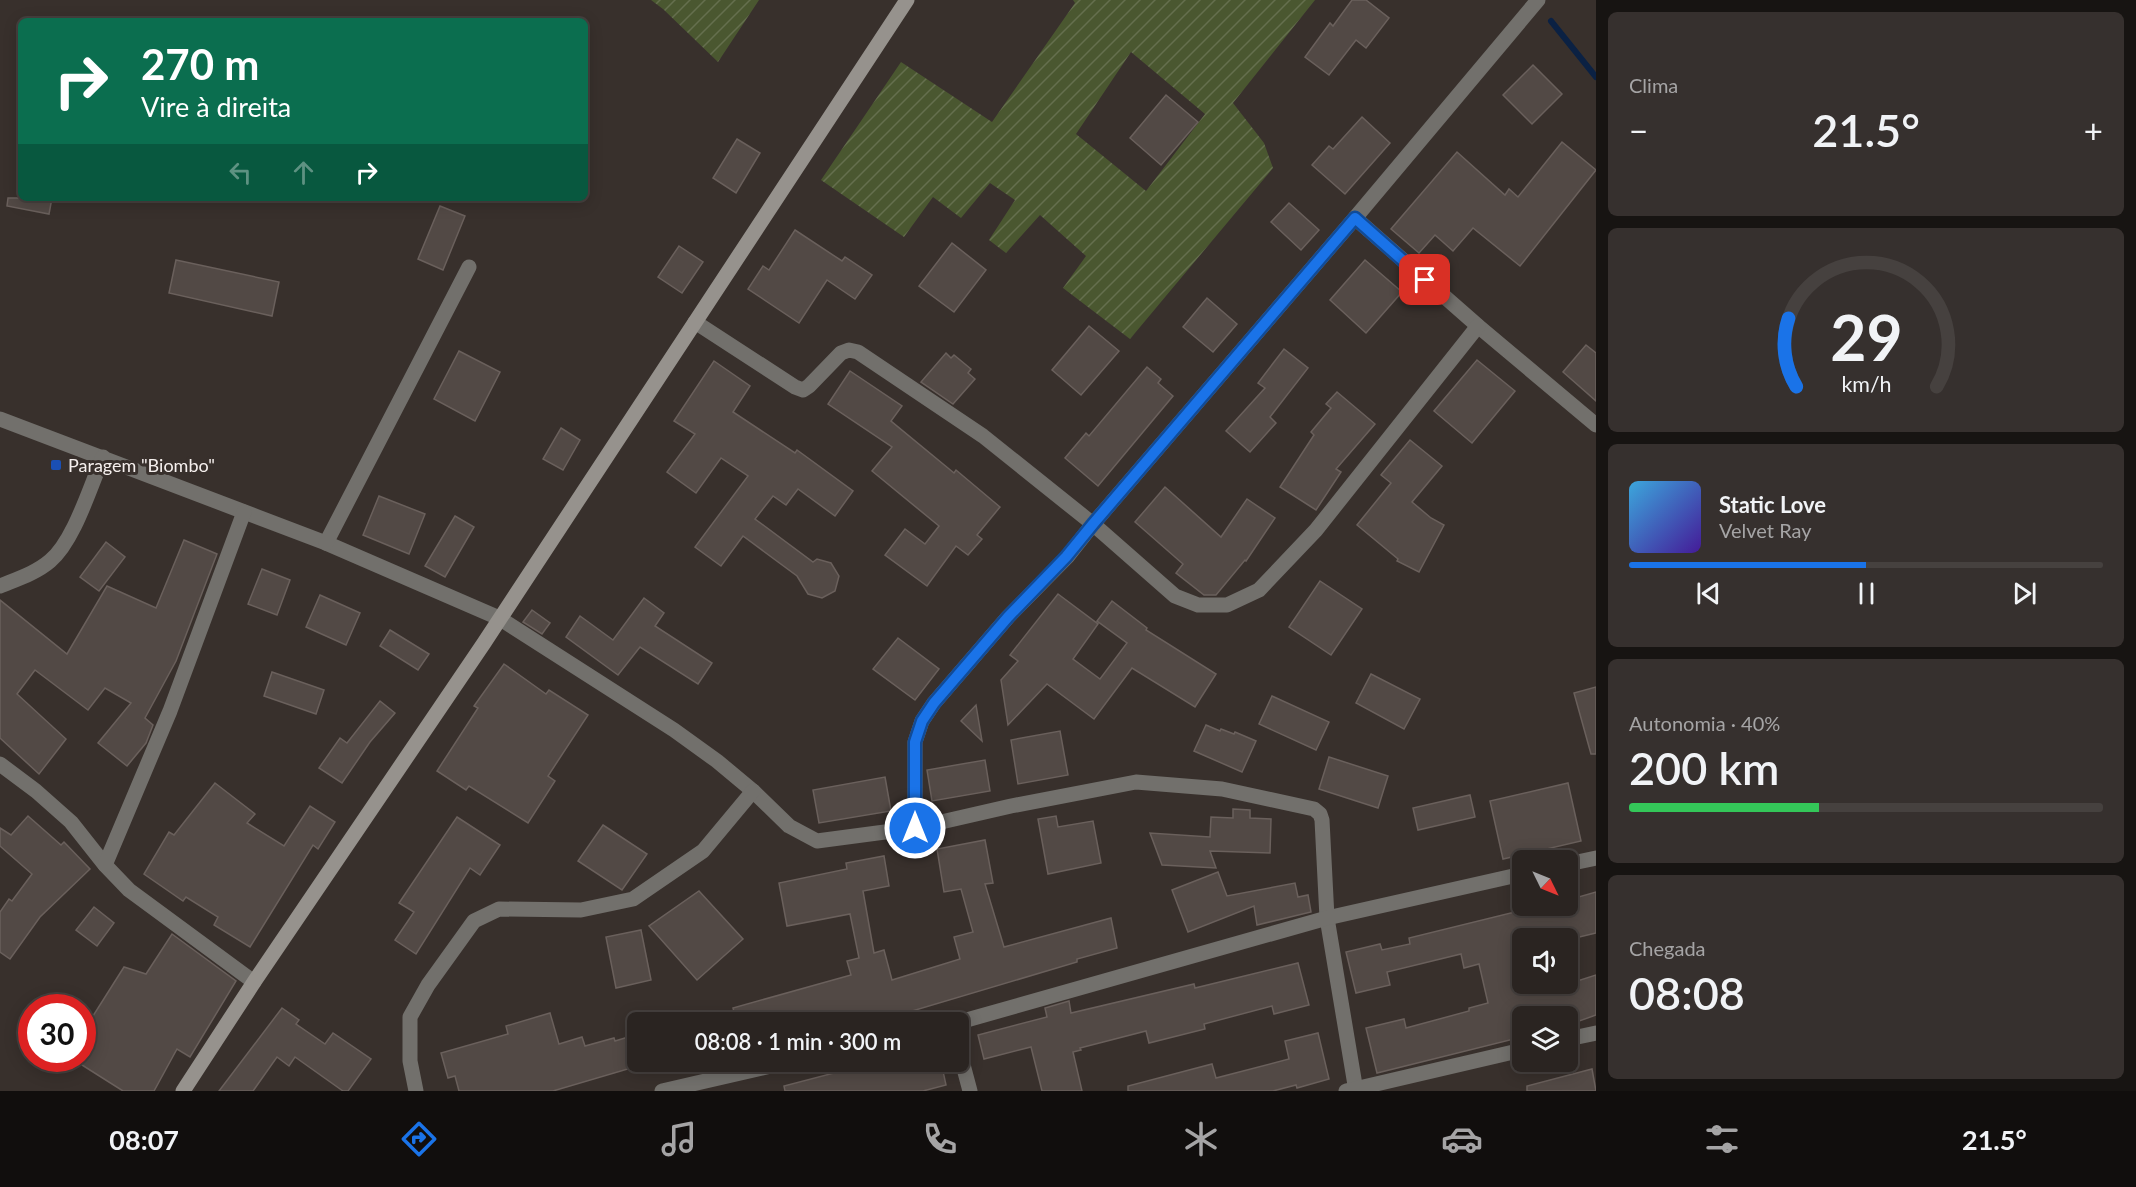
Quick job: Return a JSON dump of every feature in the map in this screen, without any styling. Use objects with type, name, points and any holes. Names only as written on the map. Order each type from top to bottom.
[{"type":"main road","points":[[183,1091],[907,0]]},
{"type":"street","points":[[915,828],[915,742],[922,721],[934,703],[1008,617],[1066,557],[1538,0]]},
{"type":"street","points":[[1355,218],[1596,425]]},
{"type":"street","points":[[326,543],[469,267]]},
{"type":"street","points":[[695,322],[803,390],[841,353],[849,350],[858,352],[983,436],[1093,524],[1175,596],[1198,605],[1227,605],[1259,590],[1316,530],[1478,326]]},
{"type":"street","points":[[0,419],[326,543],[499,618],[717,760],[789,826],[817,841],[915,828],[1011,806],[1136,782],[1222,789],[1314,809],[1320,814],[1322,820],[1327,918],[1352,1090],[1512,1052]]},
{"type":"street","points":[[0,586],[36,571],[66,545],[103,457]]},
{"type":"street","points":[[105,865],[171,711],[244,512]]},
{"type":"street","points":[[0,764],[36,791],[71,822],[105,865],[129,890],[254,982]]},
{"type":"street","points":[[416,1091],[410,1061],[410,1017],[428,985],[474,921],[499,909],[581,910],[633,899],[703,851],[753,791]]},
{"type":"street","points":[[1578,862],[1596,858]]},
{"type":"street","points":[[969,1019],[1327,918],[1512,876]]},
{"type":"street","points":[[1578,1038],[1596,1033]]},
{"type":"street","points":[[662,1091],[745,1072]]},
{"type":"street","points":[[965,1072],[970,1091]]},
{"type":"green space","points":[[651,0],[759,0],[718,62]]},
{"type":"green space","points":[[1073,0],[1315,0],[1233,103],[1264,143],[1273,168],[1130,339],[1063,288],[1086,256],[1040,215],[1006,253],[989,240],[1015,200],[990,183],[961,218],[933,197],[904,237],[821,180],[901,62],[992,122],[1075,3]],"holes":[[[1131,52],[1205,114],[1146,191],[1076,134]]]},
{"type":"building","points":[[1352,0],[1366,0],[1389,18],[1366,48],[1356,40],[1329,75],[1305,57],[1330,23],[1333,26]]},
{"type":"building","points":[[1533,65],[1562,94],[1532,124],[1503,95]]},
{"type":"building","points":[[1166,95],[1198,122],[1161,165],[1130,138]]},
{"type":"building","points":[[1362,117],[1390,143],[1345,194],[1312,165],[1329,146],[1333,149]]},
{"type":"building","points":[[737,139],[760,153],[736,193],[713,178]]},
{"type":"building","points":[[1562,142],[1596,170],[1520,266],[1473,228],[1453,251],[1435,235],[1419,253],[1391,229],[1457,152],[1505,195],[1509,189],[1518,197]]},
{"type":"building","points":[[8,198],[18,198],[18,201],[51,201],[49,214],[7,206]]},
{"type":"building","points":[[1289,203],[1319,230],[1301,250],[1271,222]]},
{"type":"building","points":[[440,206],[465,216],[443,270],[418,259]]},
{"type":"building","points":[[795,230],[842,261],[845,257],[872,275],[855,299],[827,280],[799,323],[748,289],[763,266],[769,270]]},
{"type":"building","points":[[952,243],[986,270],[954,312],[919,286]]},
{"type":"building","points":[[679,246],[703,262],[682,293],[658,277]]},
{"type":"building","points":[[176,260],[279,282],[272,316],[169,293]]},
{"type":"building","points":[[1365,260],[1402,292],[1366,333],[1330,300]]},
{"type":"building","points":[[1207,298],[1237,324],[1213,352],[1183,327]]},
{"type":"building","points":[[1089,326],[1119,351],[1081,395],[1052,370]]},
{"type":"building","points":[[1586,345],[1596,353],[1596,401],[1563,372]]},
{"type":"building","points":[[1284,349],[1308,368],[1270,417],[1276,423],[1250,452],[1226,431],[1265,388],[1258,383]]},
{"type":"building","points":[[459,351],[500,372],[475,421],[434,399]]},
{"type":"building","points":[[946,353],[951,358],[954,355],[971,369],[968,373],[975,379],[953,404],[921,382]]},
{"type":"building","points":[[1477,360],[1515,391],[1472,443],[1434,411]]},
{"type":"building","points":[[714,361],[750,386],[733,412],[795,453],[797,450],[853,491],[835,516],[798,489],[786,505],[773,496],[755,519],[813,562],[817,559],[831,563],[839,576],[835,591],[822,598],[808,594],[797,576],[743,536],[721,566],[695,547],[748,476],[721,458],[696,493],[667,472],[695,434],[674,421]]},
{"type":"building","points":[[1147,367],[1161,379],[1158,383],[1173,396],[1098,486],[1065,458],[1086,433],[1089,436]]},
{"type":"building","points":[[850,371],[902,406],[891,421],[954,473],[956,470],[1000,507],[977,535],[982,539],[968,555],[956,546],[927,586],[885,555],[905,529],[925,544],[939,526],[872,471],[892,447],[828,404]]},
{"type":"building","points":[[1337,392],[1375,424],[1336,469],[1341,472],[1316,510],[1280,487],[1314,435],[1311,432],[1331,408],[1326,404]]},
{"type":"building","points":[[561,428],[580,440],[563,470],[543,459]]},
{"type":"building","points":[[1410,440],[1442,466],[1412,502],[1431,518],[1444,525],[1419,572],[1397,561],[1398,559],[1357,525],[1391,483],[1381,475]]},
{"type":"building","points":[[1165,487],[1221,537],[1247,499],[1275,518],[1246,561],[1216,595],[1204,595],[1176,573],[1183,564],[1135,522]]},
{"type":"building","points":[[379,496],[425,514],[409,554],[363,535]]},
{"type":"building","points":[[455,516],[474,527],[445,577],[425,566]]},
{"type":"building","points":[[184,540],[217,554],[176,661],[145,718],[153,725],[146,743],[127,766],[98,743],[131,703],[105,688],[88,710],[35,670],[17,694],[66,739],[39,774],[0,738],[0,600],[67,654],[107,586],[156,608]]},
{"type":"building","points":[[106,542],[125,557],[99,591],[80,577]]},
{"type":"building","points":[[262,569],[290,580],[277,615],[248,604]]},
{"type":"building","points":[[1320,581],[1362,609],[1331,655],[1289,627]]},
{"type":"building","points":[[1058,594],[1098,624],[1073,659],[1100,679],[1127,643],[1097,621],[1112,601],[1147,628],[1146,630],[1216,674],[1195,707],[1132,668],[1094,719],[1047,684],[1008,725],[1001,680],[1018,661],[1010,655]]},
{"type":"building","points":[[320,595],[360,613],[346,645],[306,627]]},
{"type":"building","points":[[644,598],[664,613],[655,626],[712,663],[698,684],[640,647],[618,675],[566,637],[580,616],[613,640]]},
{"type":"building","points":[[532,610],[550,623],[542,634],[523,622]]},
{"type":"building","points":[[390,630],[429,654],[418,670],[380,646]]},
{"type":"building","points":[[898,638],[939,669],[915,700],[873,669]]},
{"type":"building","points":[[504,664],[546,694],[549,690],[588,715],[548,776],[555,781],[528,823],[469,786],[466,790],[437,771],[478,708],[474,706]]},
{"type":"building","points":[[272,672],[324,690],[316,714],[264,696]]},
{"type":"building","points":[[1371,674],[1420,699],[1404,729],[1356,703]]},
{"type":"building","points":[[1596,687],[1596,754],[1591,754],[1574,693]]},
{"type":"building","points":[[1272,696],[1329,722],[1316,750],[1259,724]]},
{"type":"building","points":[[380,701],[395,713],[370,742],[342,783],[319,768],[340,738],[347,743]]},
{"type":"building","points":[[976,705],[982,741],[961,721]]},
{"type":"building","points":[[1206,725],[1220,731],[1221,729],[1234,734],[1235,732],[1256,741],[1242,772],[1194,751]]},
{"type":"building","points":[[1060,731],[1068,775],[1018,784],[1011,740]]},
{"type":"building","points":[[1329,757],[1388,776],[1378,808],[1319,789]]},
{"type":"building","points":[[985,760],[990,791],[932,801],[927,770]]},
{"type":"building","points":[[885,777],[891,811],[819,823],[813,790]]},
{"type":"building","points":[[215,783],[255,814],[247,823],[284,846],[310,806],[335,822],[318,849],[313,845],[250,947],[214,925],[218,917],[186,897],[183,901],[144,874],[169,832],[174,835]]},
{"type":"building","points":[[1568,783],[1581,841],[1542,850],[1512,850],[1512,857],[1503,859],[1490,801]]},
{"type":"building","points":[[1470,795],[1475,817],[1418,830],[1413,808]]},
{"type":"building","points":[[1233,809],[1250,810],[1250,818],[1271,819],[1270,853],[1210,851],[1216,868],[1162,865],[1150,833],[1210,837],[1211,817],[1233,818]]},
{"type":"building","points":[[28,816],[61,845],[64,842],[90,869],[40,917],[10,959],[0,952],[0,912],[9,899],[12,901],[32,874],[0,846],[0,828],[11,835]]},
{"type":"building","points":[[1056,816],[1058,827],[1093,821],[1101,863],[1048,874],[1038,819]]},
{"type":"building","points":[[457,817],[500,845],[480,875],[470,868],[416,954],[395,940],[414,912],[399,903]]},
{"type":"building","points":[[603,825],[647,854],[622,890],[578,861]]},
{"type":"building","points":[[985,840],[993,883],[985,884],[1004,947],[1111,918],[1117,948],[909,1012],[734,1012],[733,1008],[851,975],[847,961],[859,958],[850,914],[787,926],[779,883],[847,869],[846,863],[884,856],[889,886],[863,891],[874,953],[884,950],[892,980],[960,959],[954,937],[973,932],[961,889],[944,892],[937,849]]},
{"type":"building","points":[[1218,872],[1227,896],[1295,883],[1298,897],[1308,895],[1311,912],[1257,925],[1254,906],[1188,932],[1172,890]]},
{"type":"building","points":[[699,891],[743,939],[697,980],[649,926]]},
{"type":"building","points":[[1596,892],[1596,933],[1578,937],[1578,928],[1512,928],[1512,994],[1578,994],[1578,981],[1596,975],[1596,1015],[1578,1021],[1578,1006],[1512,1006],[1512,1039],[1377,1073],[1366,1028],[1404,1019],[1406,1028],[1469,1011],[1469,1008],[1488,1003],[1479,964],[1464,968],[1461,954],[1387,972],[1390,985],[1356,993],[1346,952],[1380,944],[1382,950],[1410,944],[1409,938],[1512,913],[1512,916],[1578,916],[1578,897]]},
{"type":"building","points":[[94,907],[114,923],[97,946],[76,930]]},
{"type":"building","points":[[641,930],[651,980],[616,988],[606,937]]},
{"type":"building","points":[[172,934],[236,981],[190,1057],[177,1049],[154,1091],[123,1091],[93,1072],[96,1072],[96,1011],[124,967],[146,974]]},
{"type":"building","points":[[1298,963],[1309,1005],[1274,1014],[1272,1006],[1204,1024],[1205,1029],[1149,1043],[1146,1031],[1080,1048],[1081,1050],[1073,1052],[1082,1091],[1042,1091],[1031,1047],[984,1059],[978,1035],[1047,1017],[1045,1008],[1069,1001],[1071,1013],[1194,984],[1195,988]]},
{"type":"building","points":[[282,1008],[299,1020],[296,1024],[325,1044],[333,1033],[371,1059],[348,1091],[343,1091],[295,1057],[289,1066],[277,1057],[253,1091],[219,1091]]},
{"type":"building","points":[[550,1013],[559,1044],[582,1037],[585,1046],[614,1038],[615,1041],[627,1037],[627,1069],[553,1091],[459,1091],[455,1076],[448,1078],[441,1053],[508,1034],[506,1026]]},
{"type":"building","points":[[1318,1033],[1329,1079],[1297,1088],[1296,1085],[1273,1091],[1128,1091],[1128,1086],[1212,1064],[1216,1078],[1289,1059],[1285,1041]]},
{"type":"building","points":[[1592,1069],[1596,1091],[1527,1091],[1527,1086]]},
{"type":"building","points":[[838,1072],[943,1072],[946,1085],[923,1091],[785,1091],[784,1086]]},
{"type":"waterway","points":[[1551,21],[1596,77]]},
{"type":"place","name":"Paragem \"Biombo\"","points":[[56,465]]},
{"type":"route","points":[[915,828],[915,742],[922,721],[934,703],[1008,617],[1066,557],[1355,218],[1425,280]]}]
